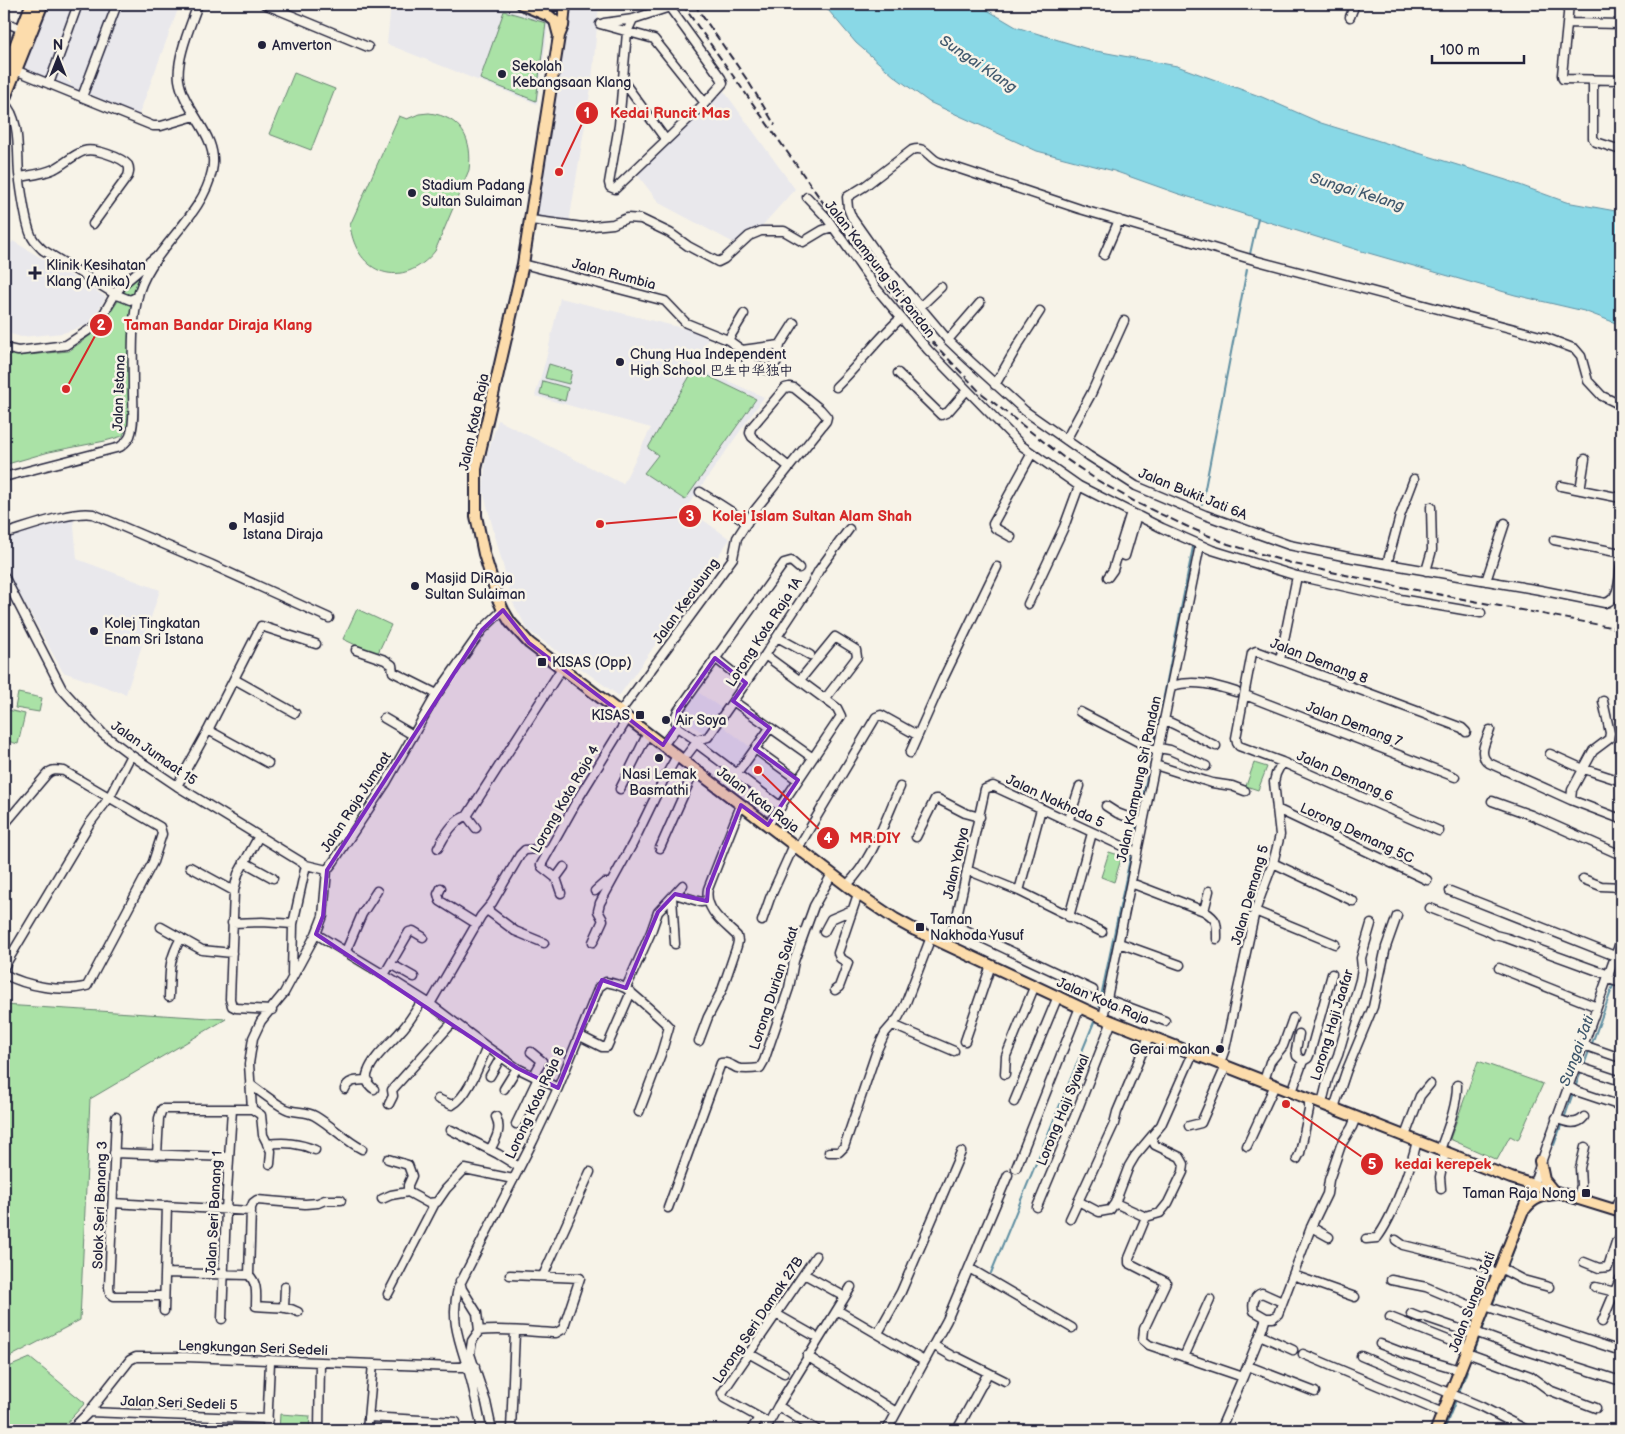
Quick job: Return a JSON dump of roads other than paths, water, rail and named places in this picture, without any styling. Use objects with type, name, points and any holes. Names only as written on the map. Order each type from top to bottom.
[{"type":"highway","points":[[4,75],[32,4]]},
{"type":"highway","points":[[4,98],[42,4]]},
{"type":"main road","points":[[522,4],[550,6],[564,4]]},
{"type":"main road","points":[[522,4],[549,16],[555,21],[559,36]]},
{"type":"main road","name":"Jalan Kota Raja","points":[[564,4],[563,26],[559,36],[523,264],[476,469],[476,516],[484,554],[503,610],[510,622],[529,643],[858,894],[895,919],[1080,1007],[1149,1036],[1511,1178],[1618,1211]]},
{"type":"main road","points":[[1540,1162],[1544,1180],[1556,1192]]},
{"type":"main road","points":[[1511,1178],[1522,1190],[1521,1215]]},
{"type":"main road","name":"Jalan Sungai Jati","points":[[1436,1430],[1443,1413],[1455,1396],[1460,1370],[1488,1308],[1533,1185]]},
{"type":"main road","points":[[1521,1215],[1530,1202],[1541,1196],[1556,1192]]},
{"type":"street","points":[[49,84],[78,4]]},
{"type":"street","points":[[82,97],[117,4]]},
{"type":"street","name":"Jalan Istana","points":[[4,477],[120,447],[128,441],[132,425],[133,330],[139,292],[162,252],[202,199],[212,172],[211,144],[181,88],[178,72],[198,4]]},
{"type":"street","points":[[264,4],[368,47]]},
{"type":"street","points":[[1350,17],[1355,4]]},
{"type":"street","points":[[1569,4],[1562,77],[1565,80],[1621,80]]},
{"type":"street","points":[[633,19],[627,32],[624,81],[610,186],[615,189],[704,104],[722,86],[722,80],[672,7],[633,19],[600,24],[627,32],[654,39],[704,104]]},
{"type":"street","points":[[4,22],[22,29]]},
{"type":"street","points":[[1568,23],[1621,24]]},
{"type":"street","points":[[15,70],[152,126],[161,126],[195,116]]},
{"type":"street","points":[[1593,80],[1593,138],[1596,142],[1621,150]]},
{"type":"street","points":[[624,81],[666,140]]},
{"type":"street","points":[[4,98],[14,119],[20,177],[31,236],[42,250],[115,294],[130,300],[139,292],[134,281],[126,281]]},
{"type":"street","name":"Jalan Bukit Jati 6A","points":[[1119,220],[1080,209],[933,160],[926,150],[921,148],[912,150],[865,186],[847,197],[848,208],[860,230],[888,269],[948,340],[1025,411],[1136,486],[1205,515],[1289,545],[1605,603],[1610,602],[1616,596],[1621,564]]},
{"type":"street","points":[[20,177],[54,170],[85,151],[92,150],[127,165],[130,171],[128,176],[93,224]]},
{"type":"street","name":"Jalan Kampung Sri Pandan","points":[[807,198],[822,211],[876,288],[928,350],[966,390],[1032,453],[1079,486],[1200,546],[1297,576],[1400,599],[1482,613]]},
{"type":"street","points":[[531,220],[583,227],[618,223],[628,218],[641,219],[670,233],[688,246],[718,262],[755,232],[761,230],[784,231],[803,242],[823,230],[833,227]]},
{"type":"street","points":[[1104,255],[1119,220],[1316,278],[1544,338],[1575,349],[1581,356],[1588,381],[1602,396],[1621,405]]},
{"type":"street","name":"Jalan Istana","points":[[4,348],[18,351],[66,345],[98,324],[115,294],[126,281],[162,252]]},
{"type":"street","name":"Jalan Rumbia","points":[[523,264],[665,301],[686,323],[728,340],[742,350],[747,361],[769,371],[778,360],[780,344],[794,323]]},
{"type":"street","points":[[920,307],[941,287]]},
{"type":"street","points":[[948,340],[980,302]]},
{"type":"street","points":[[995,384],[1040,311]]},
{"type":"street","points":[[728,340],[744,314]]},
{"type":"street","points":[[836,387],[901,318]]},
{"type":"street","points":[[1066,440],[1091,394],[1124,321]]},
{"type":"street","points":[[742,350],[780,344]]},
{"type":"street","points":[[898,373],[941,414],[948,412],[966,390]]},
{"type":"street","name":"Jalan Kecubung","points":[[624,715],[733,558],[737,538],[755,510],[826,421],[827,418],[820,409],[794,388],[789,387],[785,388],[751,428],[750,433],[752,437],[789,467]]},
{"type":"street","points":[[1011,536],[994,528],[993,524],[1032,453]]},
{"type":"street","points":[[1580,490],[1585,459]]},
{"type":"street","points":[[1387,564],[1400,516],[1414,480]]},
{"type":"street","points":[[1028,604],[1064,527],[1079,486]]},
{"type":"street","points":[[1561,486],[1621,498]]},
{"type":"street","points":[[700,492],[735,513],[747,523]]},
{"type":"street","points":[[1426,571],[1432,550],[1431,506]]},
{"type":"street","points":[[4,534],[72,514],[86,512],[210,564],[329,618]]},
{"type":"street","points":[[1125,556],[1134,514]]},
{"type":"street","points":[[1108,577],[1113,570],[1134,514]]},
{"type":"street","points":[[1486,581],[1505,523]]},
{"type":"street","name":"Lorong Kota Raja 1A","points":[[593,942],[603,920],[598,911],[600,903],[633,843],[664,779],[680,758],[696,742],[708,737],[766,655],[811,586],[819,570],[849,529]]},
{"type":"street","points":[[1554,540],[1621,553]]},
{"type":"street","name":"Jalan Kampung Sri Pandan","points":[[1108,1019],[1107,998],[1131,883],[1134,852],[1155,765],[1200,546]]},
{"type":"street","points":[[663,745],[676,727],[675,718],[678,711],[784,562],[791,561],[800,568]]},
{"type":"street","points":[[910,753],[997,567]]},
{"type":"street","name":"Jalan Jumaat 15","points":[[4,576],[62,689],[103,734],[130,755],[177,786],[306,865],[327,870]]},
{"type":"street","points":[[1280,660],[1297,576]]},
{"type":"street","name":"Jalan Raja Jumaat","points":[[252,1109],[249,1064],[253,1038],[261,1022],[284,993],[316,934],[323,916],[327,870],[386,783],[437,694],[482,630],[503,610]]},
{"type":"street","points":[[177,786],[261,626],[316,644]]},
{"type":"street","points":[[777,637],[810,655]]},
{"type":"street","points":[[800,680],[835,637],[856,650],[857,657],[825,699]]},
{"type":"street","points":[[356,650],[385,660],[392,665],[394,672],[437,694]]},
{"type":"street","name":"Jalan Demang 8","points":[[1239,746],[1236,738],[1252,652],[1256,651],[1462,728],[1466,732]]},
{"type":"street","points":[[766,655],[837,708],[840,716],[768,825]]},
{"type":"street","points":[[715,658],[746,683]]},
{"type":"street","points":[[438,848],[442,839],[459,819],[467,816],[562,668]]},
{"type":"street","points":[[234,679],[295,712]]},
{"type":"street","points":[[1171,686],[1183,682],[1203,683],[1236,692]]},
{"type":"street","name":"Jalan Demang 7","points":[[1245,695],[1455,777]]},
{"type":"street","points":[[1571,800],[1572,790],[1593,751],[1610,739],[1603,700]]},
{"type":"street","points":[[733,701],[813,758]]},
{"type":"street","points":[[1080,712],[1158,750],[1170,750],[1206,766]]},
{"type":"street","name":"Lorong Kota Raja 4","points":[[556,878],[541,865],[624,715]]},
{"type":"street","points":[[762,921],[770,898],[796,846],[876,717],[881,715],[917,735]]},
{"type":"street","points":[[384,718],[413,735]]},
{"type":"street","points":[[1164,720],[1181,726],[1198,738],[1216,746]]},
{"type":"street","points":[[676,727],[781,807]]},
{"type":"street","points":[[737,774],[770,728]]},
{"type":"street","points":[[208,730],[268,763]]},
{"type":"street","points":[[1490,730],[1482,752],[1485,760],[1571,800],[1621,819]]},
{"type":"street","points":[[620,789],[648,733]]},
{"type":"street","name":"Jalan Demang 6","points":[[1239,746],[1282,762],[1439,831]]},
{"type":"street","points":[[755,749],[798,780]]},
{"type":"street","points":[[1550,754],[1584,770],[1621,781]]},
{"type":"street","points":[[4,967],[90,823],[108,798],[130,755]]},
{"type":"street","name":"Jalan Demang 5","points":[[1189,1126],[1201,1123],[1223,1065],[1255,911],[1273,863],[1280,835],[1274,782],[1282,762]]},
{"type":"street","points":[[1155,765],[1212,783],[1232,786],[1245,792]]},
{"type":"street","points":[[660,848],[695,770]]},
{"type":"street","points":[[4,824],[51,771],[64,771],[160,828],[162,834],[153,862],[87,986],[76,988],[40,986],[23,983],[4,974]]},
{"type":"street","name":"Jalan Nakhoda 5","points":[[988,787],[993,786],[1134,852]]},
{"type":"street","points":[[1068,822],[1080,786]]},
{"type":"street","points":[[847,885],[858,874],[868,859],[900,787]]},
{"type":"street","name":"Jalan Yahya","points":[[946,944],[955,925],[985,789],[988,787]]},
{"type":"street","points":[[916,837],[935,799],[965,813],[980,816]]},
{"type":"street","points":[[1492,801],[1532,815],[1621,855]]},
{"type":"street","points":[[699,1041],[708,1017],[722,990],[738,941],[736,936],[714,914],[707,901],[708,889],[741,805]]},
{"type":"street","points":[[1106,806],[1140,823]]},
{"type":"street","points":[[1018,891],[1041,809]]},
{"type":"street","name":"Lorong Demang 5C","points":[[1277,809],[1426,880]]},
{"type":"street","points":[[467,816],[476,828]]},
{"type":"street","points":[[1069,917],[1092,832]]},
{"type":"street","points":[[259,836],[238,874],[234,891],[230,999],[232,1006],[241,1009],[272,1010]]},
{"type":"street","points":[[374,1089],[369,1085],[368,1080],[367,1074],[370,1066],[426,1002],[487,910],[520,855],[525,850],[538,849],[548,853]]},
{"type":"street","points":[[244,862],[273,878]]},
{"type":"street","points":[[1273,863],[1352,901]]},
{"type":"street","points":[[292,976],[293,924],[306,865]]},
{"type":"street","points":[[190,867],[234,891]]},
{"type":"street","points":[[561,892],[556,878],[564,867]]},
{"type":"street","points":[[967,870],[1018,891],[1102,932]]},
{"type":"street","name":"Lorong Durian Sakat","points":[[668,1208],[721,1063],[725,1062],[737,1068],[754,1069],[760,1068],[764,1061],[787,995],[794,961],[814,906],[832,874]]},
{"type":"street","points":[[1583,879],[1601,886],[1621,887]]},
{"type":"street","points":[[595,891],[604,883],[610,884]]},
{"type":"street","points":[[1131,883],[1204,911],[1213,917],[1217,923],[1217,939]]},
{"type":"street","points":[[580,1036],[602,1047],[607,1047],[658,912],[683,884]]},
{"type":"street","points":[[441,888],[438,894],[440,901],[476,924]]},
{"type":"street","points":[[344,948],[377,891]]},
{"type":"street","points":[[1204,911],[1209,891]]},
{"type":"street","points":[[1450,891],[1615,956]]},
{"type":"street","points":[[835,990],[839,987],[848,963],[840,958],[838,954],[858,894]]},
{"type":"street","points":[[673,895],[700,902],[707,901]]},
{"type":"street","points":[[673,895],[675,944]]},
{"type":"street","points":[[1430,908],[1495,935],[1583,966],[1592,967],[1614,980]]},
{"type":"street","points":[[487,910],[515,931],[544,943]]},
{"type":"street","points":[[824,932],[831,919],[852,910]]},
{"type":"street","points":[[1255,911],[1336,944]]},
{"type":"street","points":[[1334,1108],[1346,1072],[1373,1007],[1386,947],[1397,916]]},
{"type":"street","points":[[232,923],[293,924]]},
{"type":"street","name":"Lorong Haji Jaafar","points":[[1322,1103],[1360,980],[1362,968],[1360,958],[1371,924]]},
{"type":"street","points":[[955,925],[1093,990]]},
{"type":"street","points":[[161,927],[202,950],[232,953]]},
{"type":"street","points":[[388,969],[409,932],[413,931],[423,937]]},
{"type":"street","points":[[316,934],[388,969],[414,977]]},
{"type":"street","points":[[829,1152],[839,1152],[844,1147],[877,1050],[885,1033],[898,1018],[905,1005],[931,937]]},
{"type":"street","points":[[169,997],[172,954],[181,938]]},
{"type":"street","points":[[1533,1185],[1540,1162],[1561,1121],[1587,1047],[1597,1007],[1614,980],[1615,956],[1621,940]]},
{"type":"street","points":[[1119,943],[1180,965]]},
{"type":"street","points":[[965,1041],[991,965]]},
{"type":"street","points":[[1499,968],[1597,1007]]},
{"type":"street","points":[[388,969],[426,1002],[501,1057],[517,1068],[558,1088]]},
{"type":"street","points":[[1292,1092],[1303,1061],[1308,1058],[1310,1053],[1332,974]]},
{"type":"street","name":"Lorong Kota Raja 8","points":[[471,1366],[460,1347],[456,1328],[455,1304],[460,1280],[558,1088],[600,985],[606,982],[628,990]]},
{"type":"street","points":[[1005,1074],[1006,1056],[1035,986]]},
{"type":"street","points":[[628,990],[648,1009],[666,1022],[669,1027],[639,1112]]},
{"type":"street","points":[[1014,1102],[1058,996]]},
{"type":"street","points":[[1107,998],[1165,1021]]},
{"type":"street","points":[[1016,1168],[1080,1007]]},
{"type":"street","points":[[1264,1081],[1270,1062],[1283,1046],[1293,1018]]},
{"type":"street","name":"Lorong Haji Syawal","points":[[1037,1207],[1075,1116],[1108,1019]]},
{"type":"street","points":[[390,1104],[394,1096],[392,1090],[453,1022]]},
{"type":"street","points":[[893,1025],[954,1051]]},
{"type":"street","points":[[1299,1034],[1296,1050],[1297,1056],[1303,1061]]},
{"type":"street","points":[[1070,1219],[1114,1124],[1117,1112],[1149,1036]]},
{"type":"street","points":[[438,1099],[452,1105],[458,1102],[471,1081],[487,1047]]},
{"type":"street","points":[[1587,1047],[1621,1058]]},
{"type":"street","points":[[516,1124],[542,1061],[531,1052]]},
{"type":"street","points":[[1078,1200],[1100,1212],[1110,1210],[1115,1203],[1129,1166],[1145,1142],[1161,1125],[1193,1053]]},
{"type":"street","points":[[490,1076],[501,1057]]},
{"type":"street","points":[[1580,1067],[1621,1081]]},
{"type":"street","points":[[504,1089],[517,1068]]},
{"type":"street","points":[[345,1088],[346,1084],[352,1081],[368,1080]]},
{"type":"street","points":[[250,1084],[288,1110],[307,1112],[318,1118],[362,1150]]},
{"type":"street","points":[[1405,1136],[1420,1096],[1430,1084]]},
{"type":"street","points":[[1247,1146],[1275,1085]]},
{"type":"street","points":[[1441,1189],[1442,1151],[1457,1095],[1456,1085]]},
{"type":"street","points":[[1572,1089],[1621,1106]]},
{"type":"street","points":[[1297,1159],[1309,1110],[1309,1098]]},
{"type":"street","points":[[157,1155],[158,1126],[162,1109],[252,1109],[261,1115],[263,1136],[271,1151],[270,1164]]},
{"type":"street","name":"Jalan Seri Banang 1","points":[[222,1319],[232,1109]]},
{"type":"street","name":"Solok Seri Banang 3","points":[[116,1117],[110,1293],[114,1296],[164,1296]]},
{"type":"street","points":[[490,1150],[498,1132],[496,1117]]},
{"type":"street","points":[[1282,1302],[1262,1293],[1254,1299],[1254,1310],[1266,1318],[1273,1318],[1278,1314],[1311,1227],[1327,1194],[1329,1180],[1341,1145],[1356,1117]]},
{"type":"street","points":[[1561,1121],[1576,1123],[1584,1117]]},
{"type":"street","points":[[451,1130],[519,1167]]},
{"type":"street","points":[[1115,1203],[1146,1217],[1160,1212],[1168,1203],[1183,1172],[1184,1164],[1180,1157],[1155,1145],[1151,1137]]},
{"type":"street","points":[[1366,1240],[1377,1238],[1382,1230],[1401,1188],[1417,1141]]},
{"type":"street","points":[[267,1144],[286,1142],[315,1150]]},
{"type":"street","points":[[1578,1199],[1582,1185],[1580,1168],[1586,1147]]},
{"type":"street","points":[[878,1334],[901,1292],[961,1152]]},
{"type":"street","points":[[114,1153],[229,1158]]},
{"type":"street","points":[[388,1159],[408,1165],[411,1169],[412,1176],[408,1185],[408,1192]]},
{"type":"street","points":[[388,1294],[435,1203],[464,1170],[513,1178]]},
{"type":"street","points":[[543,1276],[590,1172]]},
{"type":"street","points":[[887,1430],[947,1320],[1008,1175]]},
{"type":"street","points":[[382,1199],[391,1194],[408,1192],[428,1203],[435,1203]]},
{"type":"street","points":[[1618,1211],[1621,1193]]},
{"type":"street","points":[[298,1312],[284,1308],[256,1306],[256,1286],[249,1275],[251,1211],[253,1203],[257,1200],[305,1204],[318,1203],[325,1200],[341,1200]]},
{"type":"street","points":[[114,1203],[251,1211]]},
{"type":"street","points":[[164,1311],[167,1206]]},
{"type":"street","points":[[1146,1217],[1129,1258],[1129,1263],[1166,1282],[1144,1330],[1142,1340],[1149,1345],[1243,1377]]},
{"type":"street","points":[[1311,1227],[1329,1237]]},
{"type":"street","points":[[1584,1262],[1599,1268],[1608,1267],[1616,1242],[1621,1239]]},
{"type":"street","points":[[1396,1240],[1403,1245],[1476,1263],[1549,1287]]},
{"type":"street","name":"Lorong Seri Damak 27B","points":[[759,1418],[724,1398],[722,1393],[816,1256]]},
{"type":"street","points":[[969,1268],[1072,1328]]},
{"type":"street","points":[[165,1273],[249,1275]]},
{"type":"street","points":[[804,1274],[840,1294]]},
{"type":"street","points":[[479,1331],[491,1329],[515,1332],[556,1333],[563,1329],[580,1278],[510,1275]]},
{"type":"street","points":[[1293,1275],[1355,1297]]},
{"type":"street","points":[[1602,1322],[1621,1277]]},
{"type":"street","points":[[460,1280],[462,1289],[477,1313],[479,1331],[472,1341],[470,1354],[482,1430]]},
{"type":"street","points":[[1391,1280],[1426,1287],[1621,1351]]},
{"type":"street","points":[[284,1308],[285,1287]]},
{"type":"street","points":[[767,1426],[807,1356],[851,1287]]},
{"type":"street","points":[[1595,1287],[1615,1292]]},
{"type":"street","points":[[1184,1357],[1210,1300]]},
{"type":"street","points":[[837,1310],[924,1362]]},
{"type":"street","points":[[776,1314],[813,1335]]},
{"type":"street","points":[[1411,1314],[1477,1333],[1621,1381]]},
{"type":"street","points":[[1390,1317],[1530,1376],[1549,1390],[1596,1408]]},
{"type":"street","points":[[1220,1430],[1248,1366],[1266,1318]]},
{"type":"street","points":[[511,1430],[515,1332]]},
{"type":"street","points":[[1260,1335],[1293,1350]]},
{"type":"street","points":[[1380,1344],[1460,1370]]},
{"type":"street","points":[[933,1346],[1004,1381]]},
{"type":"street","points":[[750,1354],[784,1373]]},
{"type":"street","points":[[1302,1354],[1443,1413]]},
{"type":"street","points":[[807,1356],[896,1412]]},
{"type":"street","points":[[1360,1356],[1455,1396],[1527,1430]]},
{"type":"street","name":"Lengkungan Seri Sedeli","points":[[71,1430],[89,1412],[130,1360],[136,1357],[471,1366]]},
{"type":"street","points":[[267,1430],[270,1362]]},
{"type":"street","points":[[319,1430],[320,1363]]},
{"type":"street","points":[[368,1430],[373,1364]]},
{"type":"street","points":[[471,1366],[486,1402],[492,1430]]},
{"type":"street","points":[[1248,1366],[1315,1392]]},
{"type":"street","points":[[957,1430],[988,1373]]},
{"type":"street","points":[[778,1406],[817,1430]]},
{"type":"street","name":"Jalan Seri Sedeli 5","points":[[89,1412],[268,1418]]},
{"type":"street","points":[[368,1417],[456,1422]]},
{"type":"street","points":[[751,1430],[759,1418],[767,1426],[776,1430]]},
{"type":"water","points":[[823,4],[977,4],[1016,27],[1091,50],[1177,66],[1262,97],[1321,123],[1506,180],[1566,202],[1621,212],[1621,325],[1584,311],[1515,295],[1358,250],[1176,193],[1114,171],[1037,151],[929,102],[894,76],[856,43]]},
{"type":"waterway","points":[[1250,254],[1258,218]]},
{"type":"waterway","points":[[1202,504],[1247,269]]},
{"type":"waterway","points":[[1162,706],[1193,547]]},
{"type":"waterway","name":"Sungai Jati","points":[[1621,643],[1621,660]]},
{"type":"waterway","points":[[1154,748],[1157,730]]},
{"type":"waterway","points":[[1149,771],[1153,754]]},
{"type":"waterway","points":[[1138,820],[1147,777]]},
{"type":"waterway","points":[[1132,849],[1137,824]]},
{"type":"waterway","points":[[1099,1006],[1131,854]]},
{"type":"waterway","name":"Sungai Jati","points":[[1616,978],[1621,965]]},
{"type":"waterway","name":"Sungai Jati","points":[[1591,1046],[1614,983]]},
{"type":"waterway","points":[[991,1273],[1094,1022]]},
{"type":"waterway","name":"Sungai Jati","points":[[1584,1065],[1589,1051]]},
{"type":"waterway","name":"Sungai Jati","points":[[1575,1088],[1582,1069]]},
{"type":"waterway","name":"Sungai Jati","points":[[1564,1119],[1573,1093]]},
{"type":"waterway","name":"Sungai Jati","points":[[1554,1145],[1562,1123]]},
{"type":"waterway","name":"Sungai Jati","points":[[1507,1268],[1528,1212]]},
{"type":"waterway","name":"Sungai Jati","points":[[1492,1306],[1505,1273]]},
{"type":"waterway","name":"Sungai Jati","points":[[1482,1331],[1490,1310]]},
{"type":"waterway","name":"Sungai Jati","points":[[1474,1352],[1480,1336]]},
{"type":"waterway","name":"Sungai Jati","points":[[1458,1395],[1467,1371]]},
{"type":"waterway","name":"Sungai Jati","points":[[1444,1430],[1456,1400]]},
{"type":"railway","points":[[682,4],[849,239],[916,325],[980,392],[1063,457],[1097,480],[1137,503],[1228,544],[1294,564],[1411,589],[1621,629]]},
{"type":"railway","points":[[694,4],[748,81],[775,125]]},
{"type":"place","name":"Amverton","points":[[262,45]]},
{"type":"place","name":"Sekolah Kebangsaan Klang","points":[[502,74]]},
{"type":"place","name":"Kedai Runcit Mas","points":[[559,172]]},
{"type":"place","name":"Stadium Padang Sultan Sulaiman","points":[[412,193]]},
{"type":"place","name":"Klinik Kesihatan Klang (Anika)","points":[[35,273]]},
{"type":"place","name":"Chung Hua Independent High School 巴生中华独中","points":[[620,362]]},
{"type":"place","name":"Taman Bandar Diraja Klang","points":[[66,389]]},
{"type":"place","name":"Kolej Islam Sultan Alam Shah","points":[[600,524]]},
{"type":"place","name":"Masjid Istana Diraja","points":[[233,526]]},
{"type":"place","name":"Masjid DiRaja Sultan Sulaiman","points":[[415,586]]},
{"type":"place","name":"Kolej Tingkatan Enam Sri Istana","points":[[94,631]]},
{"type":"place","name":"KISAS (Opp)","points":[[542,662]]},
{"type":"place","name":"KISAS","points":[[640,715]]},
{"type":"place","name":"Air Soya","points":[[666,720]]},
{"type":"place","name":"Nasi Lemak Basmathi","points":[[659,758]]},
{"type":"place","name":"MR.DIY","points":[[758,770]]},
{"type":"place","name":"Taman Nakhoda Yusuf","points":[[920,927]]},
{"type":"place","name":"Gerai makan","points":[[1220,1049]]},
{"type":"place","name":"kedai kerepek","points":[[1286,1104]]},
{"type":"place","name":"Taman Raja Nong","points":[[1586,1193]]},
{"type":"water label","name":"Sungai Klang","points":[[978,64]]},
{"type":"water label","name":"Sungai Kelang","points":[[1357,192]]}]
